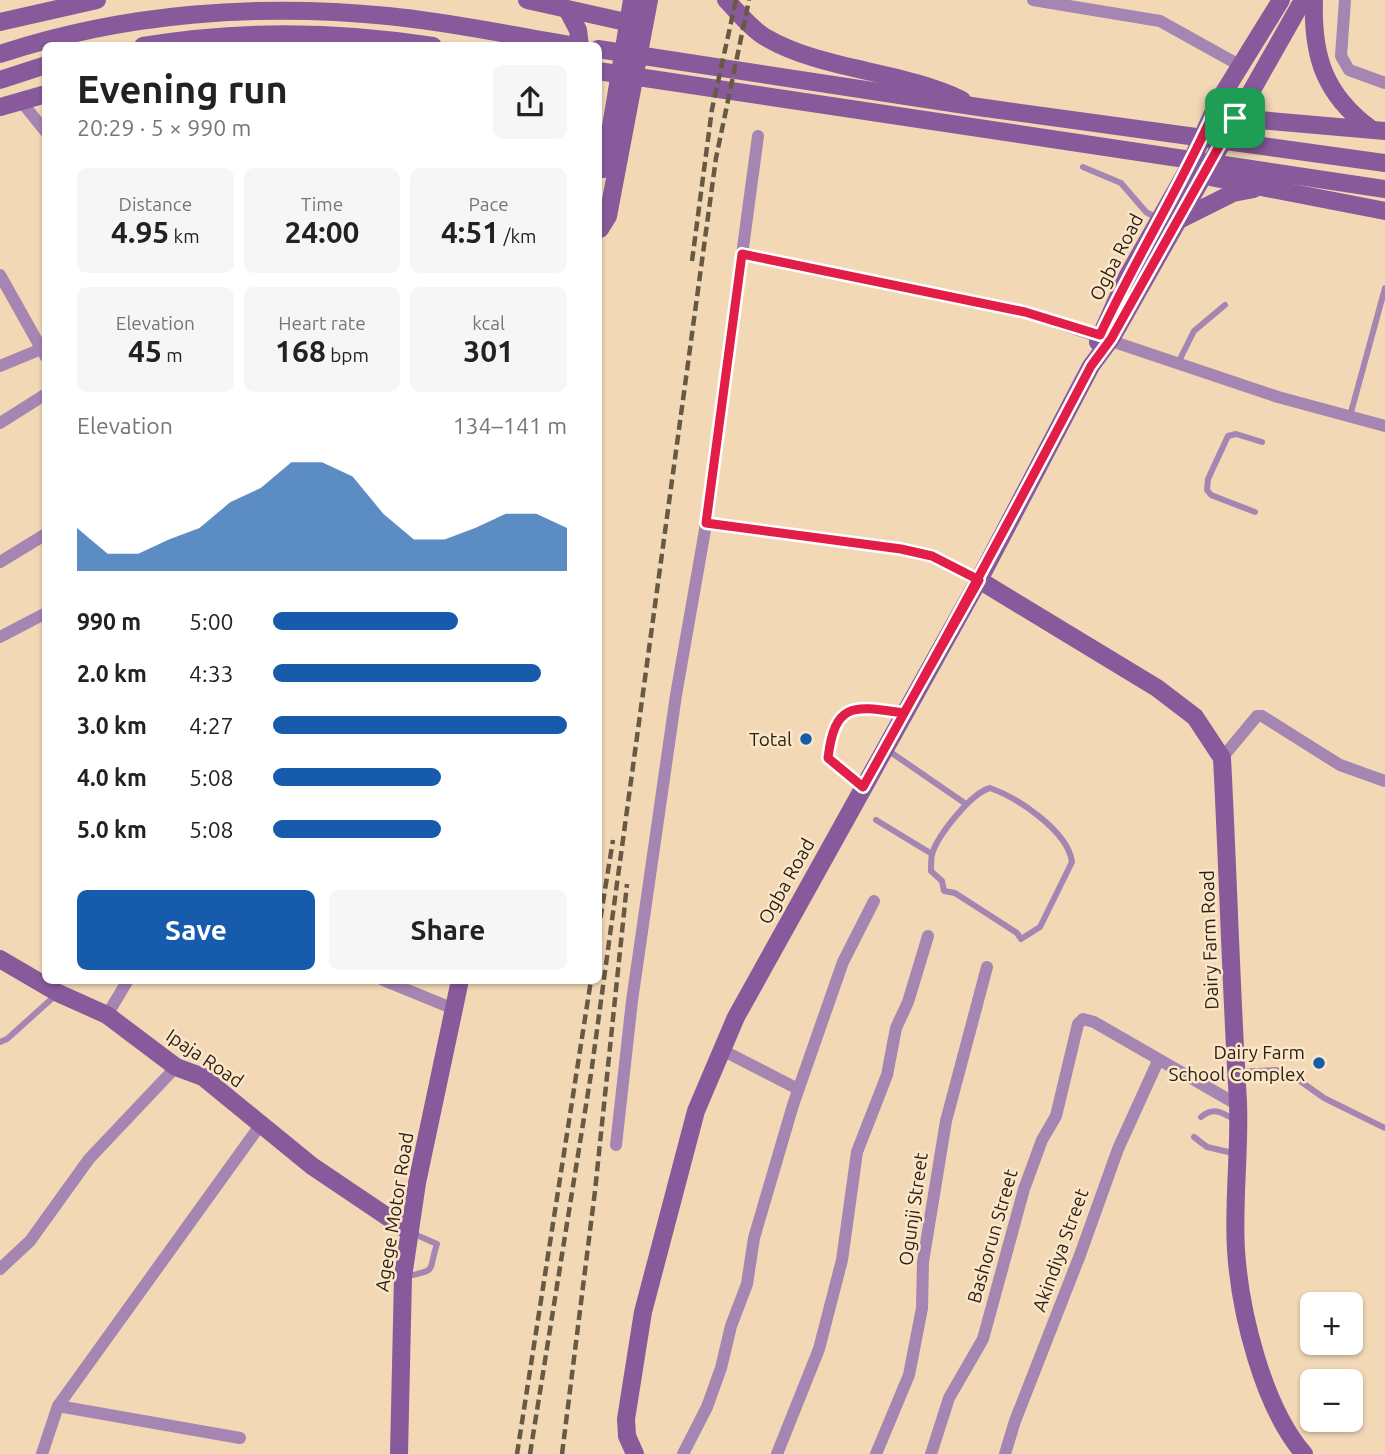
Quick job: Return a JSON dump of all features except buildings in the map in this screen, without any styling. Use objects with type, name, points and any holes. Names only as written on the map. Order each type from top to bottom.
[{"type":"main road","points":[[0,22],[97,0]]},
{"type":"main road","points":[[527,0],[637,24]]},
{"type":"main road","points":[[602,225],[608,216],[637,24],[632,0]]},
{"type":"main road","points":[[602,166],[607,95],[649,0]]},
{"type":"main road","points":[[726,0],[765,37],[822,59],[938,88],[978,107]]},
{"type":"main road","points":[[1194,174],[1212,116],[1282,0]]},
{"type":"main road","points":[[1194,174],[1235,118],[1303,0]]},
{"type":"main road","points":[[1314,0],[1314,21],[1324,79],[1357,119],[1378,130]]},
{"type":"main road","points":[[0,54],[46,39],[104,27],[267,10],[390,16],[551,42]]},
{"type":"main road","points":[[568,11],[578,30],[578,42]]},
{"type":"main road","points":[[185,42],[270,34],[327,34],[398,42]]},
{"type":"main road","points":[[602,50],[978,107],[1385,163]]},
{"type":"main road","points":[[0,79],[42,66]]},
{"type":"main road","points":[[602,72],[1385,189]]},
{"type":"main road","points":[[0,107],[42,95]]},
{"type":"main road","points":[[1212,116],[1378,130]]},
{"type":"main road","points":[[1194,174],[1385,211]]},
{"type":"main road","name":"Ogba Road","points":[[635,1454],[627,1436],[626,1419],[643,1312],[696,1111],[722,1050],[762,966],[979,580],[1106,337],[1158,219],[1194,174]]},
{"type":"main road","name":"Ogba Road","points":[[1106,337],[1177,221],[1194,174]]},
{"type":"main road","points":[[1177,221],[1233,193],[1282,189]]},
{"type":"main road","points":[[979,580],[1157,688],[1195,717],[1222,758]]},
{"type":"main road","name":"Dairy Farm Road","points":[[1222,758],[1238,1113],[1236,1251],[1250,1330],[1284,1424],[1304,1454]]},
{"type":"main road","name":"Ipaja Road","points":[[0,959],[42,984]]},
{"type":"main road","name":"Ipaja Road","points":[[43,984],[107,1015],[176,1067],[203,1077],[312,1166],[411,1232]]},
{"type":"main road","name":"Agege Motor Road","points":[[399,1454],[403,1277],[416,1183],[459,984]]},
{"type":"street","points":[[1032,0],[1160,21],[1241,66]]},
{"type":"street","points":[[1345,0],[1341,56],[1349,70],[1385,83]]},
{"type":"street","points":[[20,100],[42,127]]},
{"type":"street","points":[[616,1145],[632,1001],[672,721],[706,523],[758,136]]},
{"type":"street","points":[[742,254],[1025,312],[1278,397],[1385,426]]},
{"type":"street","points":[[0,275],[42,346]]},
{"type":"street","points":[[0,366],[42,352]]},
{"type":"street","points":[[0,423],[42,397]]},
{"type":"street","points":[[706,523],[901,549],[932,556],[979,580]]},
{"type":"street","points":[[0,562],[42,536]]},
{"type":"street","points":[[0,637],[42,615]]},
{"type":"street","points":[[1222,758],[1257,716],[1262,716],[1340,765],[1385,781]]},
{"type":"street","points":[[683,1454],[707,1407],[721,1368],[731,1326],[747,1284],[754,1238],[798,1089],[843,962],[874,901]]},
{"type":"street","points":[[777,1454],[819,1349],[842,1260],[857,1152],[887,1074],[896,1028],[908,1002],[928,936]]},
{"type":"street","name":"Ogunji Street","points":[[876,1454],[909,1375],[922,1308],[923,1262],[946,1121],[987,967]]},
{"type":"street","points":[[107,1015],[126,984]]},
{"type":"street","points":[[393,984],[454,1009]]},
{"type":"street","name":"Bashorun Street","points":[[931,1454],[948,1398],[983,1339],[1024,1189],[1042,1140],[1056,1116],[1078,1024],[1083,1019],[1094,1023],[1158,1061]]},
{"type":"street","points":[[722,1050],[798,1089]]},
{"type":"street","points":[[1158,1061],[1238,1113]]},
{"type":"street","name":"Akindiya Street","points":[[1005,1454],[1118,1149],[1158,1061]]},
{"type":"street","points":[[0,1269],[30,1241],[89,1159],[176,1067]]},
{"type":"street","points":[[42,1454],[58,1406],[261,1124]]},
{"type":"street","points":[[58,1406],[240,1438]]},
{"type":"lane","points":[[1083,167],[1121,183],[1146,212],[1158,219]]},
{"type":"lane","points":[[1350,416],[1385,288]]},
{"type":"lane","points":[[1178,363],[1194,331],[1210,314],[1225,305]]},
{"type":"lane","points":[[1255,512],[1211,495],[1207,490],[1208,479],[1228,436],[1236,434],[1262,442]]},
{"type":"lane","points":[[863,787],[828,758],[833,728],[840,716],[850,709],[862,707],[904,713]]},
{"type":"lane","points":[[885,747],[966,804]]},
{"type":"lane","points":[[990,788],[1000,792],[1058,833],[1069,847],[1072,862],[1040,927],[1021,939],[1017,933],[955,893],[944,891],[942,881],[931,871],[932,854],[977,791],[990,788]]},
{"type":"lane","points":[[876,820],[932,854]]},
{"type":"lane","points":[[0,1042],[7,1039],[58,993]]},
{"type":"lane","points":[[1235,1072],[1276,1070],[1293,1076],[1324,1098],[1385,1128]]},
{"type":"lane","points":[[1201,1117],[1211,1110],[1238,1113]]},
{"type":"lane","points":[[1194,1137],[1207,1147],[1238,1154]]},
{"type":"lane","points":[[403,1277],[434,1268],[438,1244],[411,1232]]},
{"type":"railway","points":[[692,261],[712,109],[736,0]]},
{"type":"railway","points":[[530,1454],[591,1074],[716,158],[749,0]]},
{"type":"railway","points":[[602,908],[613,840]]},
{"type":"railway","points":[[562,1454],[595,1191],[627,884]]},
{"type":"railway","points":[[517,1454],[590,984]]},
{"type":"place","name":"Total","points":[[806,739]]},
{"type":"place","name":"Dairy Farm School Complex","points":[[1319,1063]]},
{"type":"route","points":[[1235,118],[1111,339],[1091,366],[979,580],[904,713],[863,787],[830,763],[829,746],[833,728],[840,716],[850,709],[862,707],[904,713],[942,647],[979,580],[932,556],[901,549],[706,523],[742,254],[1025,312],[1100,335],[1127,277],[1187,172],[1212,116],[1235,118]]}]
